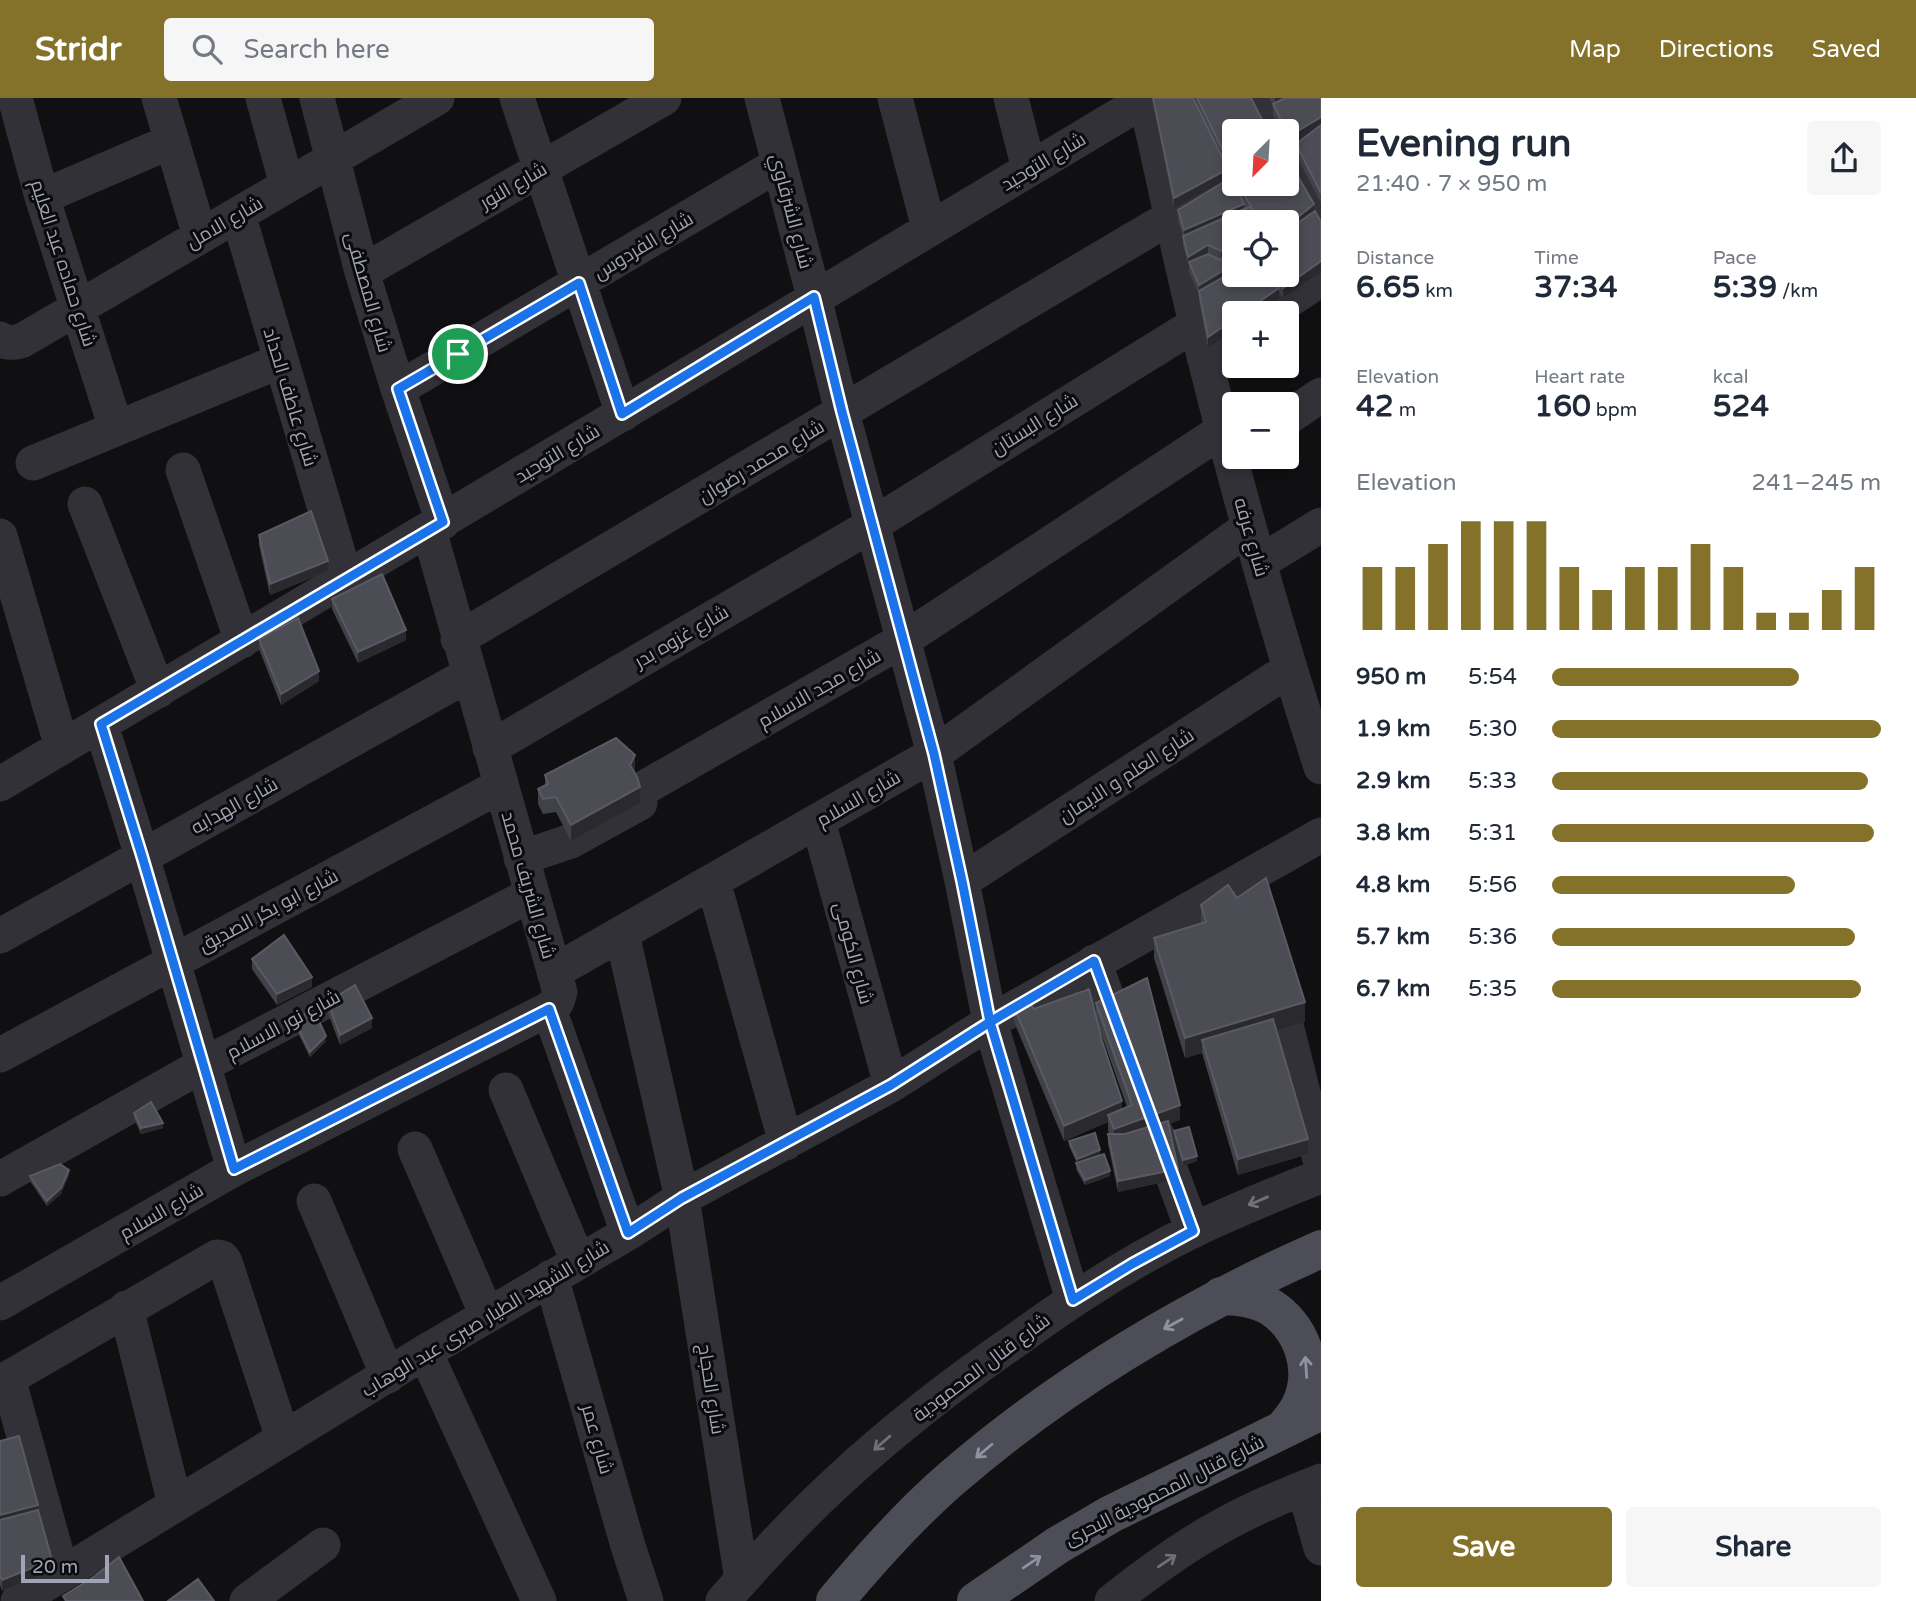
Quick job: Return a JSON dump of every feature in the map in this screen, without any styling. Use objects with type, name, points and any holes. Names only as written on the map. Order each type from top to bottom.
[{"type":"main road","points":[[835,1601],[903,1524],[950,1479],[999,1438],[1145,1339],[1222,1296],[1321,1249]]},
{"type":"main road","points":[[1222,1296],[1245,1298],[1268,1306],[1292,1326],[1300,1340],[1306,1355],[1306,1387],[1302,1402],[1284,1429]]},
{"type":"main road","name":"شارع قنال المحمودية البحرى","points":[[976,1601],[1058,1545],[1111,1514],[1321,1411]]},
{"type":"street","points":[[159,98],[200,236]]},
{"type":"street","points":[[262,98],[287,185]]},
{"type":"street","name":"شارع المصطفى","points":[[317,98],[362,271],[436,526]]},
{"type":"street","name":"شارع الامل","points":[[4,341],[16,343],[23,340],[437,98]]},
{"type":"street","points":[[517,98],[622,414]]},
{"type":"street","name":"شارع النور","points":[[362,271],[664,98]]},
{"type":"street","name":"شارع الشرقاوي","points":[[762,98],[842,412],[934,754],[990,1022],[1073,1300]]},
{"type":"street","points":[[895,98],[929,228]]},
{"type":"street","points":[[1011,98],[1029,169]]},
{"type":"street","name":"شارع التوحيد","points":[[0,784],[346,580],[1146,98]]},
{"type":"street","name":"شارع عرفه","points":[[1146,98],[1171,217],[1222,422]]},
{"type":"street","points":[[1258,98],[1268,119]]},
{"type":"street","name":"شارع حماده عبد العليم","points":[[12,122],[42,197],[116,428]]},
{"type":"street","points":[[42,197],[172,141]]},
{"type":"street","points":[[1299,163],[1321,219]]},
{"type":"street","name":"شارع الفردوس","points":[[398,389],[779,164]]},
{"type":"street","name":"شارع محمد رضوان","points":[[458,639],[1222,189]]},
{"type":"street","name":"شارع عاطف الحداد","points":[[238,214],[346,580]]},
{"type":"street","points":[[1287,301],[1321,279]]},
{"type":"street","name":"شارع البستان","points":[[872,525],[1200,340],[1222,338]]},
{"type":"street","points":[[33,463],[281,361]]},
{"type":"street","points":[[1299,410],[1321,395]]},
{"type":"street","name":"شارع مجد الاسلام","points":[[521,859],[572,841],[640,803],[637,792],[903,640],[1222,452]]},
{"type":"street","name":"شارع عرفه","points":[[1234,469],[1259,563],[1303,680],[1321,767]]},
{"type":"street","points":[[183,470],[242,641]]},
{"type":"street","points":[[85,504],[158,691]]},
{"type":"street","name":"شارع غزوه بدر","points":[[490,748],[872,525]]},
{"type":"street","points":[[1259,563],[1321,525]]},
{"type":"street","name":"شارع الشريف محمد","points":[[436,526],[458,639],[560,992],[549,1009]]},
{"type":"street","name":"شارع السلام","points":[[554,972],[934,754],[1249,527]]},
{"type":"street","points":[[0,536],[62,747]]},
{"type":"street","name":"شارع الهدايه","points":[[0,936],[468,675]]},
{"type":"street","name":"شارع العلم و الايمان","points":[[962,881],[1303,680]]},
{"type":"street","points":[[101,724],[234,1169]]},
{"type":"street","name":"شارع ابو بكر الصديق","points":[[0,1055],[500,786]]},
{"type":"street","name":"شارع الكومى","points":[[818,821],[891,1085]]},
{"type":"street","name":"شارع الشهيد الطيار صبرى عبد الوهاب","points":[[18,1601],[682,1198],[891,1085],[990,1022],[1094,961],[1252,889],[1321,835]]},
{"type":"street","points":[[713,881],[786,1143]]},
{"type":"street","name":"شارع نور الاسلام","points":[[0,1179],[203,1065],[531,894]]},
{"type":"street","name":"شارع الحجاج","points":[[622,934],[682,1198],[732,1590]]},
{"type":"street","points":[[1269,954],[1321,1164]]},
{"type":"street","points":[[1094,961],[1132,1064]]},
{"type":"street","points":[[549,1009],[628,1233]]},
{"type":"street","name":"شارع السلام","points":[[0,1303],[234,1169],[549,1009]]},
{"type":"street","name":"شارع عمر","points":[[506,1090],[565,1269],[628,1546],[646,1601]]},
{"type":"street","points":[[1146,1102],[1193,1231]]},
{"type":"street","points":[[415,1149],[487,1315]]},
{"type":"street","name":"شارع قنال المحمودية","points":[[732,1590],[787,1530],[836,1483],[887,1438],[995,1354],[1073,1300],[1132,1264],[1193,1231],[1321,1176]]},
{"type":"street","points":[[314,1201],[387,1376]]},
{"type":"street","points":[[62,1574],[4,1380],[212,1258],[222,1258],[283,1438]]},
{"type":"street","points":[[126,1308],[175,1504]]},
{"type":"street","points":[[425,1352],[538,1601]]},
{"type":"street","points":[[1112,1601],[1218,1528],[1312,1484],[1321,1548]]},
{"type":"street","points":[[247,1601],[323,1545]]},
{"type":"building","points":[[1153,98],[1193,98],[1222,157],[1222,172],[1174,198]]},
{"type":"building","points":[[1197,98],[1251,98],[1262,119],[1222,119],[1222,149]]},
{"type":"building","points":[[1285,98],[1321,98],[1321,117],[1299,130],[1299,119],[1280,119],[1273,104]]},
{"type":"building","points":[[1321,125],[1321,193],[1299,150],[1299,142]]},
{"type":"building","points":[[1299,178],[1314,204],[1299,216],[1299,210],[1253,210],[1251,207],[1252,210],[1242,210],[1251,206],[1245,196],[1299,196]]},
{"type":"building","points":[[1222,183],[1222,196],[1240,196],[1244,204],[1230,210],[1222,210],[1222,214],[1184,230],[1178,210]]},
{"type":"building","points":[[1315,211],[1321,222],[1321,261],[1299,277],[1299,222]]},
{"type":"building","points":[[1222,219],[1221,251],[1208,245],[1188,257],[1183,236]]},
{"type":"building","points":[[1208,254],[1222,259],[1222,271],[1199,285],[1189,262]]},
{"type":"building","points":[[1222,278],[1222,287],[1279,288],[1260,301],[1222,301],[1222,327],[1208,337],[1199,291]]},
{"type":"building","points":[[311,511],[328,561],[270,584],[259,535]]},
{"type":"building","points":[[382,574],[406,630],[358,652],[332,599]]},
{"type":"building","points":[[298,618],[319,671],[281,694],[259,639]]},
{"type":"building","points":[[616,738],[635,755],[630,765],[640,787],[571,825],[556,797],[543,799],[538,789],[548,784],[545,775]]},
{"type":"building","points":[[1266,878],[1305,1002],[1185,1038],[1154,938],[1206,922],[1201,905],[1228,885],[1237,898]]},
{"type":"building","points":[[284,935],[312,977],[277,994],[252,959]]},
{"type":"building","points":[[1147,978],[1180,1105],[1114,1129],[1108,1115],[1132,1105],[1096,1003]]},
{"type":"building","points":[[355,985],[372,1018],[340,1035],[328,1002]]},
{"type":"building","points":[[1089,989],[1102,1041],[1122,1101],[1064,1126],[1014,1007],[1028,1001],[1034,1009]]},
{"type":"building","points":[[311,1004],[326,1036],[310,1052],[297,1026]]},
{"type":"building","points":[[1273,1019],[1308,1139],[1238,1159],[1202,1040]]},
{"type":"building","points":[[151,1102],[163,1123],[141,1128],[134,1113]]},
{"type":"building","points":[[1168,1121],[1178,1169],[1118,1181],[1108,1134],[1125,1134]]},
{"type":"building","points":[[1189,1127],[1197,1156],[1183,1160],[1174,1131]]},
{"type":"building","points":[[1095,1133],[1100,1150],[1077,1159],[1069,1141]]},
{"type":"building","points":[[1104,1154],[1110,1171],[1085,1180],[1076,1163]]},
{"type":"building","points":[[60,1164],[69,1170],[61,1188],[47,1201],[30,1176]]},
{"type":"building","points":[[19,1436],[38,1505],[0,1515],[0,1441]]},
{"type":"building","points":[[38,1510],[52,1560],[2,1580],[0,1520]]},
{"type":"building","points":[[119,1557],[143,1601],[66,1601],[63,1596]]},
{"type":"building","points":[[198,1579],[214,1601],[168,1601]]},
{"type":"route","points":[[458,354],[398,389],[443,522],[101,724],[234,1169],[549,1009],[628,1233],[682,1198],[891,1085],[990,1022],[1094,961],[1193,1231],[1073,1300],[990,1022],[934,754],[842,412],[814,297],[622,414],[579,283],[458,354]]}]
